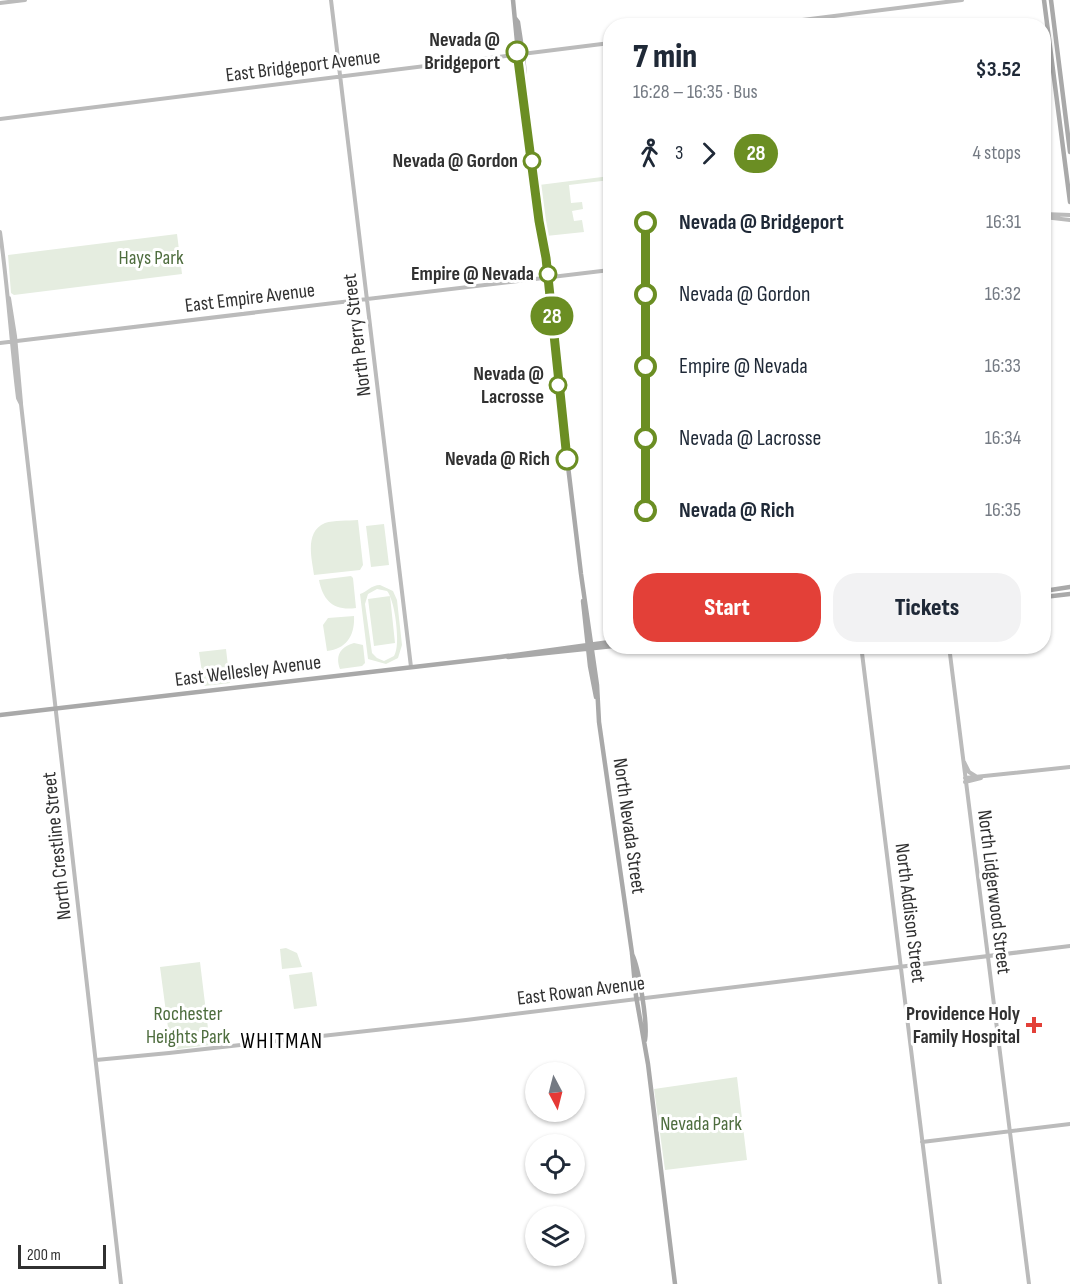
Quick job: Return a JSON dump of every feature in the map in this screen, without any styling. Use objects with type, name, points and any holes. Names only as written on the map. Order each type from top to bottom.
[{"type":"main road","name":"North Nevada Street","points":[[513,0],[515,17],[518,22],[519,54],[525,87],[538,228],[590,647],[592,685],[597,703],[632,953],[635,960],[676,1283]]},
{"type":"main road","points":[[1044,0],[1047,18]]},
{"type":"main road","points":[[1051,0],[1070,152]]},
{"type":"main road","points":[[1051,35],[1054,52],[1058,54]]},
{"type":"main road","points":[[1051,50],[1070,202]]},
{"type":"main road","points":[[1053,64],[1056,65],[1058,76],[1061,79]]},
{"type":"main road","points":[[1051,590],[1070,588]]},
{"type":"main road","points":[[1051,596],[1070,594]]},
{"type":"main road","name":"East Wellesley Avenue","points":[[590,647],[603,644]]},
{"type":"main road","name":"East Wellesley Avenue","points":[[0,715],[603,646]]},
{"type":"street","points":[[0,3],[25,0]]},
{"type":"street","name":"North Perry Street","points":[[331,0],[411,667]]},
{"type":"street","points":[[831,18],[962,0]]},
{"type":"street","name":"East Bridgeport Avenue","points":[[0,119],[603,44]]},
{"type":"street","points":[[1051,217],[1070,218]]},
{"type":"street","name":"North Crestline Street","points":[[0,232],[121,1284]]},
{"type":"street","name":"East Empire Avenue","points":[[0,343],[603,271]]},
{"type":"street","name":"North Addison Street","points":[[862,654],[903,967],[940,1284]]},
{"type":"street","name":"North Lidgerwood Street","points":[[950,654],[1029,1284]]},
{"type":"street","points":[[962,758],[969,772],[980,777]]},
{"type":"street","points":[[965,780],[1070,767]]},
{"type":"street","name":"East Rowan Avenue","points":[[96,1060],[639,999],[1070,946]]},
{"type":"street","points":[[922,1142],[1070,1124]]},
{"type":"green space","points":[[603,177],[603,181],[569,185],[571,203],[582,202],[583,209],[572,211],[574,221],[582,220],[584,232],[546,236],[539,185]]},
{"type":"green space","name":"Hays Park","points":[[177,234],[182,274],[14,295],[11,293],[8,255]]},
{"type":"green space","points":[[358,520],[363,565],[360,570],[314,575],[311,546],[318,527],[329,522]]},
{"type":"green space","points":[[384,524],[389,565],[371,567],[366,526]]},
{"type":"green space","points":[[351,576],[356,608],[342,608],[331,603],[323,594],[319,580]]},
{"type":"green space","points":[[377,585],[393,591],[397,600],[402,645],[398,658],[386,664],[368,659],[360,594]],"holes":[[[377,589],[387,591],[395,613],[397,642],[394,656],[384,661],[372,653],[365,604],[368,594]]]},
{"type":"green space","points":[[390,596],[395,643],[374,646],[368,599]]},
{"type":"green space","points":[[354,616],[353,629],[345,644],[327,651],[323,625],[328,618]]},
{"type":"green space","points":[[354,643],[363,645],[365,663],[362,666],[340,669],[338,660],[340,653],[345,647]]},
{"type":"green space","points":[[226,649],[230,683],[204,686],[199,652]]},
{"type":"green space","points":[[286,948],[297,953],[302,967],[282,969],[280,949]]},
{"type":"green space","name":"Rochester Heights Park","points":[[200,962],[210,1045],[171,1050],[160,967]]},
{"type":"green space","points":[[312,972],[317,1006],[294,1009],[289,975]]},
{"type":"green space","name":"Nevada Park","points":[[737,1077],[747,1160],[665,1170],[654,1089]]},
{"type":"bus line","name":"28","points":[[517,52],[546,258],[554,328],[552,333],[567,459]]},
{"type":"place","name":"Nevada @ Bridgeport","points":[[517,52]]},
{"type":"place","name":"Nevada @ Gordon","points":[[532,161]]},
{"type":"place","name":"Empire @ Nevada","points":[[548,274]]},
{"type":"place","name":"Nevada @ Lacrosse","points":[[558,385]]},
{"type":"place","name":"Nevada @ Rich","points":[[567,459]]},
{"type":"place","name":"Providence Holy Family Hospital","points":[[1034,1025]]},
{"type":"district","name":"WHITMAN","points":[[282,1041]]}]
